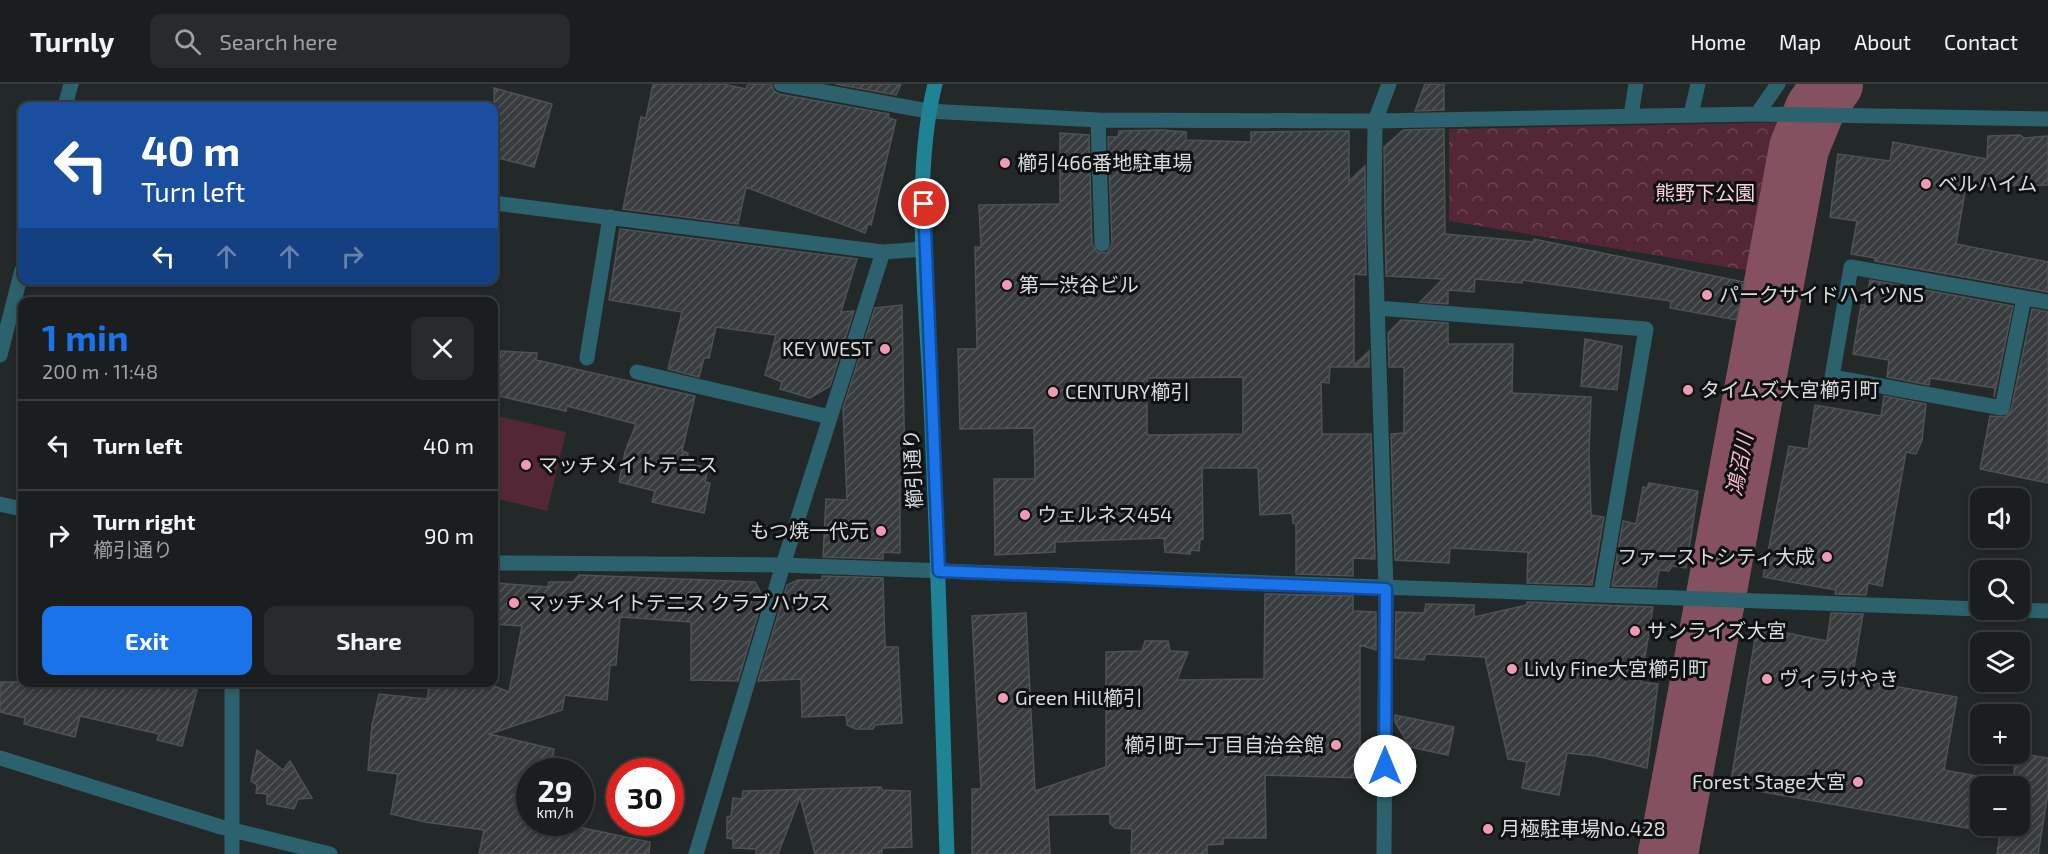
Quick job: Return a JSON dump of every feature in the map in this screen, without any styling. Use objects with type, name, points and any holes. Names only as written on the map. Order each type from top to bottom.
[{"type":"street","points":[[66,102],[71,84]]},
{"type":"street","points":[[781,84],[928,111],[1098,120],[1375,121],[1691,114],[2048,119]]},
{"type":"street","name":"櫛引通り","points":[[935,84],[928,111],[924,159],[924,249],[939,571],[947,854]]},
{"type":"street","points":[[1384,854],[1386,589],[1377,308],[1375,121],[1389,84]]},
{"type":"street","points":[[1631,115],[1636,84]]},
{"type":"street","points":[[1691,114],[1698,84]]},
{"type":"street","points":[[1757,114],[1778,84]]},
{"type":"street","points":[[1098,120],[1102,244]]},
{"type":"street","points":[[498,203],[883,252],[924,249]]},
{"type":"street","points":[[587,358],[610,217]]},
{"type":"street","points":[[696,854],[783,565],[883,252]]},
{"type":"street","points":[[2024,298],[2002,408],[1832,377],[1851,267],[2048,302]]},
{"type":"street","points":[[0,355],[18,285]]},
{"type":"street","points":[[1377,308],[1646,329],[1601,593]]},
{"type":"street","points":[[637,372],[830,417]]},
{"type":"street","points":[[0,504],[18,508]]},
{"type":"street","points":[[498,563],[783,565],[1386,589],[1601,593],[1970,608]]},
{"type":"street","points":[[2030,610],[2048,611]]},
{"type":"street","points":[[232,687],[232,854]]},
{"type":"street","points":[[0,758],[233,830],[330,854]]},
{"type":"green space","name":"熊野下公園","points":[[1800,122],[1789,147],[1757,272],[1449,221],[1449,129]]},
{"type":"green space","name":"マッチメイトテニス","points":[[498,416],[566,432],[547,511],[498,499]]},
{"type":"building","points":[[653,84],[723,84],[746,89],[748,84],[771,84],[774,91],[779,94],[889,114],[888,118],[896,120],[871,225],[868,224],[865,233],[746,187],[738,224],[623,209],[641,117],[646,118]]},
{"type":"building","points":[[835,84],[901,84],[896,95]]},
{"type":"building","points":[[1425,84],[1444,84],[1444,110],[1415,111]]},
{"type":"building","points":[[494,88],[552,104],[534,167],[498,158],[498,102],[494,102]]},
{"type":"building","points":[[1444,129],[1445,234],[1533,242],[1534,239],[1744,282],[1737,320],[1670,308],[1671,301],[1522,280],[1522,283],[1475,279],[1474,292],[1448,290],[1448,304],[1420,302],[1443,279],[1386,276],[1384,147],[1403,130]]},
{"type":"building","points":[[1119,131],[1186,132],[1186,140],[1251,142],[1251,132],[1349,131],[1349,181],[1365,166],[1366,275],[1354,274],[1354,365],[1369,351],[1369,367],[1330,367],[1329,383],[1321,382],[1322,434],[1371,434],[1375,559],[1353,558],[1353,576],[1296,574],[1296,524],[1293,523],[1292,513],[1260,515],[1258,468],[1202,468],[1203,539],[1200,540],[1199,551],[1191,550],[1190,554],[1165,552],[1164,538],[1055,542],[1055,552],[995,555],[994,479],[1035,479],[1034,428],[960,429],[958,349],[977,349],[975,247],[981,247],[979,205],[1060,204],[1060,133],[1089,135],[1092,244],[1097,252],[1107,253],[1112,244],[1108,137],[1118,137]],"holes":[[[1243,377],[1243,434],[1147,435],[1147,378]]]},
{"type":"building","points":[[2020,135],[2024,138],[2048,136],[2048,185],[1966,186],[1956,244],[2048,262],[2048,292],[1875,261],[1875,258],[1851,254],[1857,221],[1830,217],[1838,154],[1890,161],[1893,142],[1987,159],[1988,136]]},
{"type":"building","points":[[620,229],[857,259],[841,312],[854,311],[830,386],[810,398],[780,389],[782,382],[765,375],[776,335],[716,327],[709,358],[704,358],[699,377],[668,369],[682,312],[609,300]]},
{"type":"building","points":[[1870,280],[2013,306],[1994,397],[1995,388],[1930,378],[1929,385],[1887,377],[1889,360],[1853,354],[1861,305],[1865,305]]},
{"type":"building","points":[[902,305],[905,480],[900,481],[900,553],[883,552],[883,559],[823,557],[826,499],[847,500],[843,408],[875,308]]},
{"type":"building","points":[[2032,309],[2048,312],[2048,483],[1980,469],[1990,416],[2005,417],[2011,410]]},
{"type":"building","points":[[1401,320],[1448,323],[1448,344],[1513,344],[1512,393],[1591,397],[1589,453],[1591,515],[1604,517],[1592,585],[1527,583],[1528,552],[1450,548],[1449,563],[1395,560],[1391,434],[1404,433],[1404,367],[1389,367],[1388,333]]},
{"type":"building","points":[[1585,339],[1622,346],[1617,390],[1581,386]]},
{"type":"building","points":[[501,351],[537,353],[536,360],[695,396],[682,451],[688,453],[686,463],[708,468],[705,482],[710,483],[704,513],[652,502],[655,491],[619,482],[625,452],[636,424],[567,406],[566,411],[498,396]]},
{"type":"building","points":[[1884,396],[1926,404],[1922,440],[1916,454],[1906,452],[1882,586],[1868,583],[1866,595],[1835,594],[1836,590],[1763,577],[1789,446],[1808,449],[1815,405],[1881,416]]},
{"type":"building","points":[[1649,483],[1698,491],[1686,568],[1672,566],[1669,571],[1659,570],[1656,587],[1612,586],[1623,521],[1636,524],[1643,487],[1647,488]]},
{"type":"building","points":[[579,575],[755,582],[763,597],[738,681],[691,680],[691,622],[620,617],[616,665],[610,665],[607,700],[565,695],[562,710],[489,734],[554,749],[552,758],[516,758],[516,836],[594,836],[594,830],[606,833],[606,836],[621,836],[650,842],[649,854],[479,854],[484,830],[425,822],[391,814],[398,774],[368,770],[372,725],[379,694],[427,699],[429,687],[496,687],[509,692],[522,626],[498,624],[498,583],[548,587],[549,582],[573,582]]},
{"type":"building","points":[[822,576],[883,578],[885,647],[898,647],[902,723],[875,725],[873,729],[856,729],[847,725],[846,715],[802,717],[801,679],[758,681],[787,585],[798,580],[822,580]]},
{"type":"building","points":[[1265,594],[1353,596],[1353,611],[1376,612],[1376,650],[1360,645],[1360,778],[1265,775],[1266,838],[1223,838],[1223,844],[1207,845],[1207,854],[1131,854],[1132,829],[1115,828],[1110,823],[1110,814],[1048,815],[1050,854],[972,854],[972,789],[981,789],[972,616],[1026,613],[1035,791],[1106,767],[1106,652],[1142,651],[1145,641],[1168,641],[1170,651],[1188,652],[1177,680],[1264,679]]},
{"type":"building","points":[[1527,602],[1653,607],[1641,682],[1658,684],[1647,768],[1596,756],[1567,753],[1559,795],[1522,788],[1527,762],[1508,759],[1485,657],[1426,654],[1424,660],[1395,658],[1396,612],[1424,613],[1426,604],[1474,605],[1474,617],[1527,605]]},
{"type":"building","points":[[1831,613],[1863,614],[1852,679],[1957,697],[1944,770],[1976,776],[1970,776],[1970,829],[1730,786],[1757,627],[1827,641]]},
{"type":"building","points":[[0,682],[18,682],[18,687],[186,687],[197,690],[182,746],[157,740],[159,734],[80,716],[75,737],[24,724],[25,718],[0,712]]},
{"type":"building","points":[[1395,715],[1454,727],[1448,755],[1410,747],[1395,722]]},
{"type":"building","points":[[257,750],[283,770],[290,761],[312,798],[298,799],[294,809],[267,804],[267,794],[256,793],[257,785],[251,781]]},
{"type":"building","points":[[2030,755],[2048,758],[2048,793],[2038,854],[1997,854],[2000,836],[2030,836],[2030,776],[2014,776],[2015,764],[2030,764]]},
{"type":"building","points":[[881,787],[882,790],[910,791],[912,847],[882,848],[882,854],[815,854],[800,797],[778,854],[756,854],[756,849],[733,848],[733,839],[727,838],[727,817],[731,816],[733,798],[742,799],[743,791]]},
{"type":"waterway","name":"鴻沼川","points":[[1668,854],[1799,148],[1815,109],[1833,84]]},
{"type":"place","name":"櫛引466番地駐車場","points":[[1005,163]]},
{"type":"place","name":"ベルハイム","points":[[1926,184]]},
{"type":"place","name":"第一渋谷ビル","points":[[1007,285]]},
{"type":"place","name":"パークサイドハイツNS","points":[[1707,295]]},
{"type":"place","name":"KEY WEST","points":[[885,349]]},
{"type":"place","name":"タイムズ大宮櫛引町","points":[[1688,390]]},
{"type":"place","name":"CENTURY櫛引","points":[[1053,392]]},
{"type":"place","name":"マッチメイトテニス","points":[[526,465]]},
{"type":"place","name":"ウェルネス454","points":[[1025,515]]},
{"type":"place","name":"もつ焼一代元","points":[[881,531]]},
{"type":"place","name":"ファーストシティ大成","points":[[1827,557]]},
{"type":"place","name":"マッチメイトテニス クラブハウス","points":[[514,603]]},
{"type":"place","name":"サンライズ大宮","points":[[1635,631]]},
{"type":"place","name":"Livly Fine大宮櫛引町","points":[[1512,669]]},
{"type":"place","name":"ヴィラけやき","points":[[1767,679]]},
{"type":"place","name":"Green Hill櫛引","points":[[1003,698]]},
{"type":"place","name":"櫛引町一丁目自治会館","points":[[1336,745]]},
{"type":"place","name":"Forest Stage大宮","points":[[1858,782]]},
{"type":"place","name":"月極駐車場No.428","points":[[1488,829]]},
{"type":"route","points":[[924,204],[924,249],[939,571],[1386,589],[1385,766]]}]
